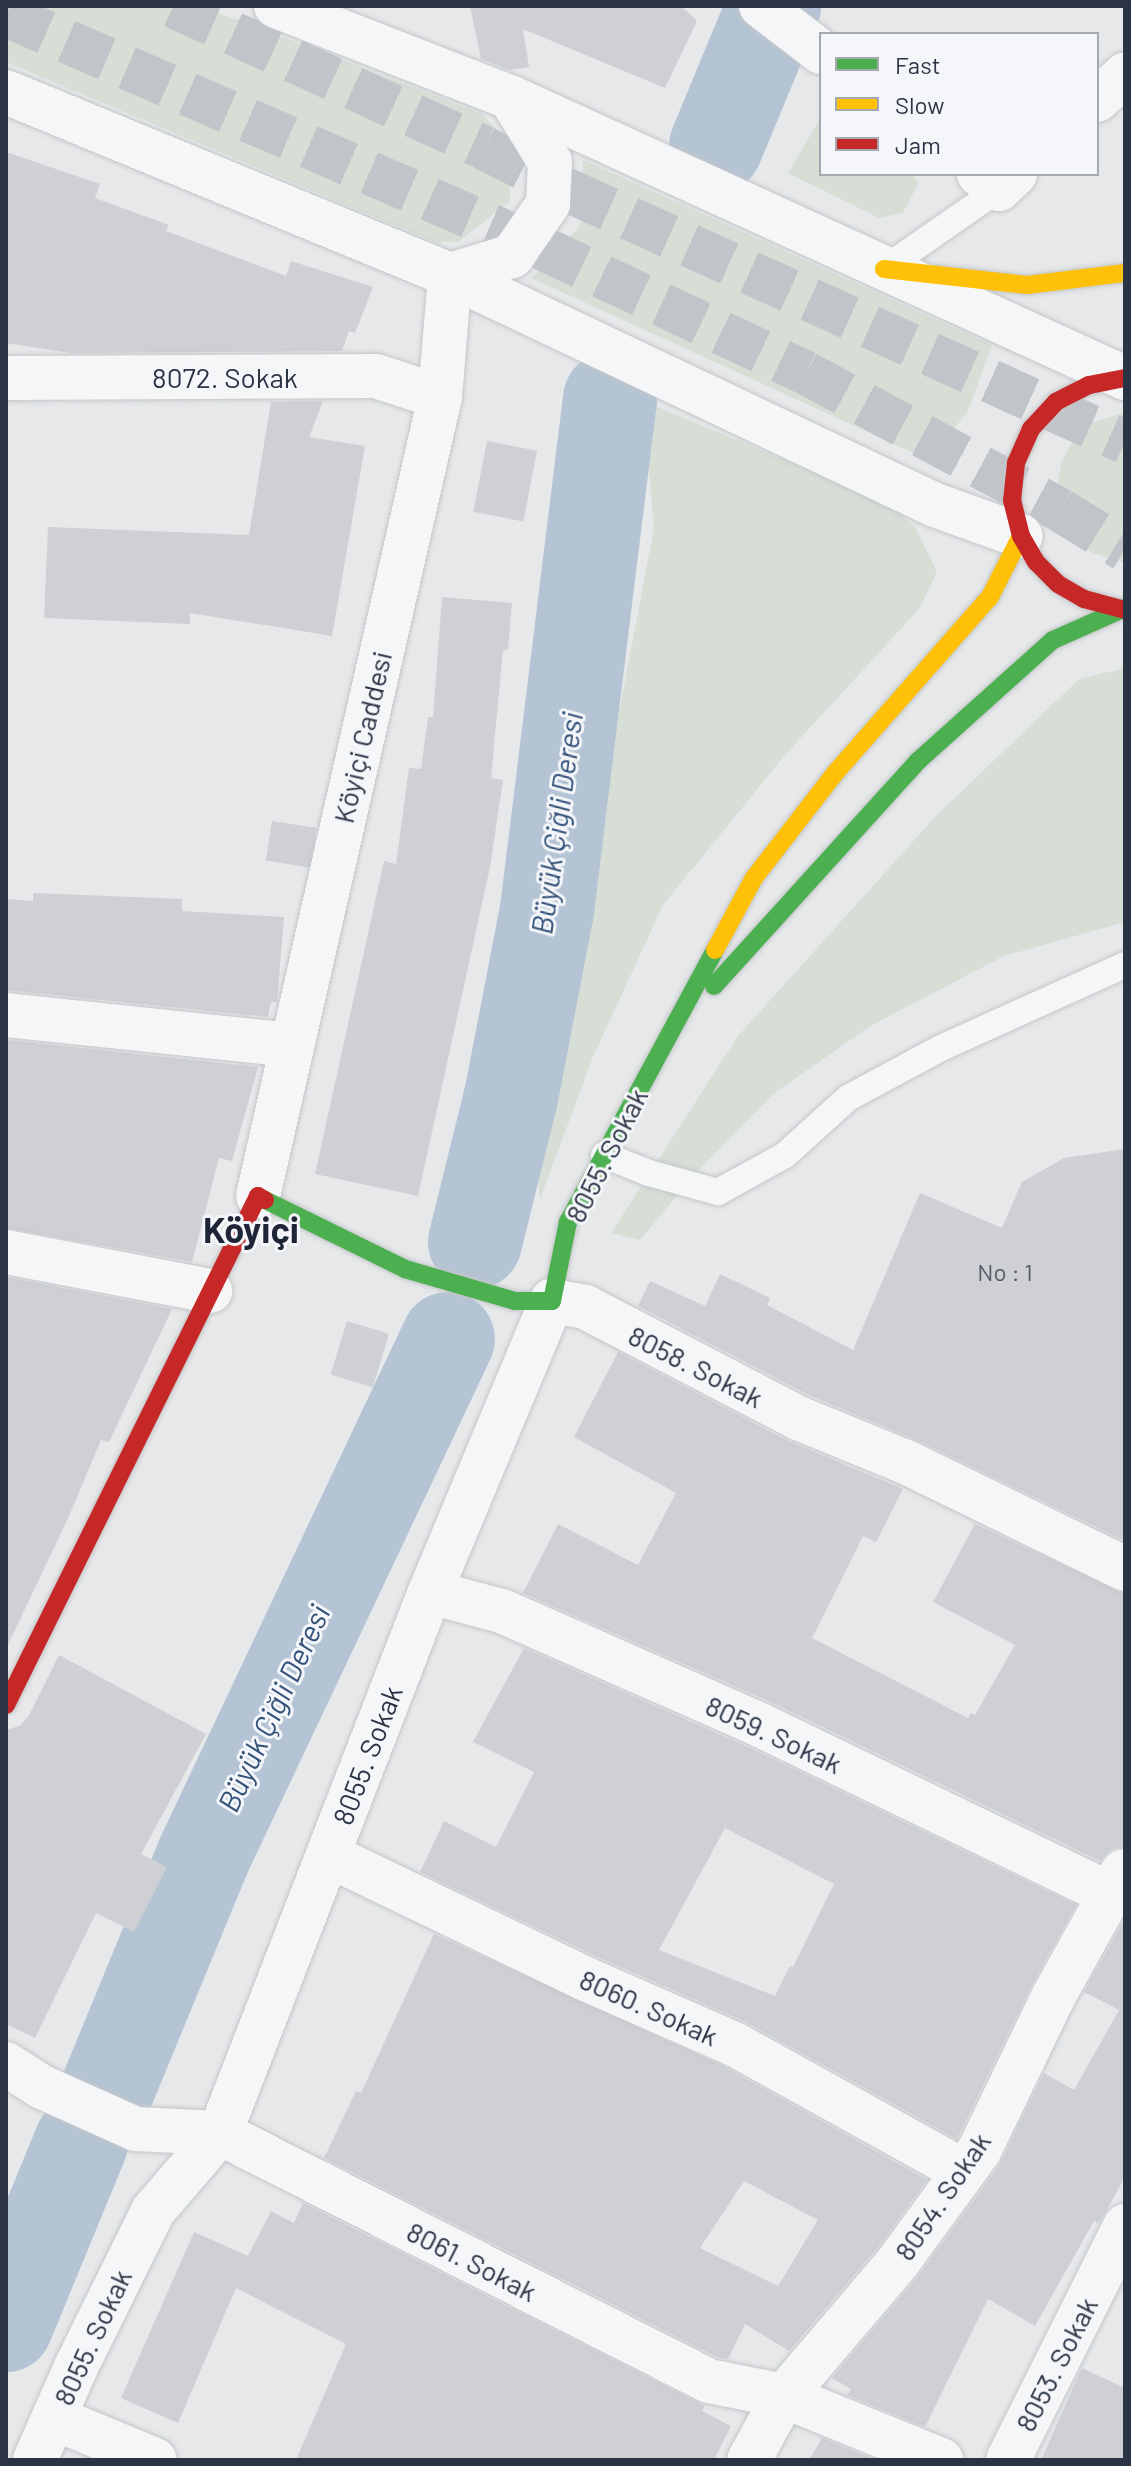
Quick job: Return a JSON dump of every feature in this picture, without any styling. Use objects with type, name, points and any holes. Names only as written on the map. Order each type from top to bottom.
[{"type":"street","points":[[276,6],[510,97],[1125,378]]},
{"type":"street","points":[[761,6],[819,50]]},
{"type":"street","points":[[1099,98],[1125,75]]},
{"type":"street","points":[[6,92],[450,275],[935,505],[1021,536]]},
{"type":"street","points":[[450,275],[512,256],[548,204],[550,162],[510,97]]},
{"type":"street","points":[[884,269],[1027,285],[1125,273]]},
{"type":"street","name":"Köyiçi Caddesi","points":[[258,1196],[440,397],[450,275]]},
{"type":"street","name":"8072. Sokak","points":[[6,378],[376,376],[440,397]]},
{"type":"street","points":[[1123,609],[1084,599],[1058,584],[1036,562],[1021,536],[1012,500],[1016,463],[1031,429],[1056,402],[1089,385],[1125,378]]},
{"type":"street","points":[[669,1035],[754,878],[836,772],[990,597],[1021,536]]},
{"type":"street","points":[[669,1035],[918,761],[1053,640],[1123,609]]},
{"type":"street","points":[[6,1015],[292,1045]]},
{"type":"street","name":"8055. Sokak","points":[[35,2460],[153,2211],[220,2133],[430,1592],[534,1301],[568,1222],[669,1035]]},
{"type":"street","points":[[6,1705],[258,1196]]},
{"type":"street","name":"8058. Sokak","points":[[258,1196],[405,1269],[534,1301],[585,1307],[798,1418],[906,1462],[1125,1569]]},
{"type":"street","points":[[6,1252],[210,1291]]},
{"type":"street","name":"8059. Sokak","points":[[430,1592],[502,1611],[1118,1881]]},
{"type":"street","name":"8060. Sokak","points":[[328,1855],[588,1980],[734,2044],[963,2171]]},
{"type":"street","name":"8054. Sokak","points":[[749,2460],[784,2396],[898,2262],[979,2151],[1052,1999],[1118,1881]]},
{"type":"street","name":"8061. Sokak","points":[[24,2076],[136,2129],[220,2133],[709,2381],[784,2396],[941,2460]]},
{"type":"street","name":"8053. Sokak","points":[[1008,2460],[1125,2226]]},
{"type":"street","points":[[54,2418],[155,2460]]},
{"type":"lane","points":[[884,269],[998,179]]},
{"type":"lane","points":[[604,1155],[649,1173],[718,1192],[785,1155],[848,1098],[941,1048],[1125,965]]},
{"type":"shaded area","points":[[6,6],[201,6],[482,114],[510,143],[510,201],[458,242],[435,242],[6,62]]},
{"type":"shaded area","points":[[819,120],[819,176],[913,176],[919,182],[903,213],[879,218],[788,173]]},
{"type":"shaded area","points":[[583,160],[992,345],[968,411],[929,460],[531,278],[580,226]]},
{"type":"shaded area","points":[[643,401],[892,505],[916,529],[937,572],[919,609],[785,755],[663,905],[593,1057],[540,1199],[531,1095],[613,745],[654,528]]},
{"type":"shaded area","points":[[1125,412],[1125,563],[1090,552],[1071,533],[1060,510],[1057,485],[1062,461],[1073,440],[1092,423]]},
{"type":"shaded area","points":[[1125,668],[1125,922],[1004,956],[872,1025],[773,1094],[693,1176],[640,1240],[611,1233],[738,1036],[934,818],[1079,679]]},
{"type":"building","points":[[470,6],[681,6],[697,21],[665,88],[523,29],[529,67],[510,70],[481,59]]},
{"type":"building","points":[[6,152],[100,184],[95,198],[169,225],[166,231],[286,276],[291,261],[373,287],[355,333],[349,331],[342,351],[71,353],[6,343]]},
{"type":"building","points":[[323,401],[309,437],[365,446],[332,636],[190,613],[190,624],[44,618],[48,527],[249,535],[271,402]]},
{"type":"building","points":[[487,441],[537,451],[523,521],[473,512]]},
{"type":"building","points":[[442,597],[512,603],[508,650],[503,650],[491,778],[503,780],[490,867],[418,1196],[315,1174],[384,861],[396,864],[409,768],[421,769],[428,717],[433,717]]},
{"type":"building","points":[[272,821],[316,828],[310,868],[266,861]]},
{"type":"building","points":[[33,893],[182,899],[182,911],[284,917],[277,1002],[271,1002],[268,1017],[6,990],[6,899],[33,901]]},
{"type":"building","points":[[6,1040],[258,1067],[232,1161],[219,1158],[192,1262],[6,1228]]},
{"type":"building","points":[[1125,1149],[1125,1541],[917,1440],[809,1395],[638,1306],[650,1281],[705,1306],[720,1274],[770,1298],[767,1305],[853,1350],[920,1193],[1002,1228],[1022,1182],[1064,1158]]},
{"type":"building","points":[[6,1277],[172,1309],[109,1442],[101,1440],[6,1649]]},
{"type":"building","points":[[347,1321],[389,1334],[373,1387],[331,1375]]},
{"type":"building","points":[[618,1352],[786,1440],[903,1489],[876,1542],[863,1536],[812,1638],[968,1718],[971,1713],[975,1715],[1015,1645],[933,1602],[975,1524],[1125,1594],[1125,1846],[1111,1849],[1100,1861],[771,1702],[523,1593],[558,1524],[638,1565],[676,1493],[574,1437]]},
{"type":"building","points":[[524,1648],[750,1748],[1076,1905],[1030,1988],[957,2139],[744,2021],[598,1957],[420,1872],[444,1821],[496,1847],[534,1772],[473,1742]],"holes":[[[725,1828],[834,1884],[793,1967],[790,1966],[775,1996],[659,1950]]]},
{"type":"building","points":[[59,1655],[206,1734],[141,1854],[167,1867],[134,1932],[96,1913],[35,2038],[6,2024],[6,1730],[19,1726],[28,1717]]},
{"type":"building","points":[[1125,1919],[1125,2177],[1106,2211],[1098,2223],[1094,2221],[1035,2326],[988,2299],[925,2427],[847,2395],[851,2389],[832,2378],[917,2278],[999,2166],[1044,2073],[1074,2090],[1119,2010],[1084,1992]]},
{"type":"building","points":[[434,1934],[723,2066],[927,2180],[878,2247],[789,2351],[745,2324],[728,2359],[717,2357],[324,2158],[356,2091],[361,2093]],"holes":[[[744,2181],[818,2220],[778,2286],[700,2248]]]},
{"type":"building","points":[[303,2203],[705,2406],[702,2411],[731,2426],[714,2460],[296,2460],[346,2344],[236,2288],[178,2423],[121,2398],[194,2232],[248,2256],[271,2211],[294,2223]]},
{"type":"building","points":[[1082,2368],[1125,2388],[1125,2460],[1041,2460]]},
{"type":"building","points":[[822,2438],[875,2460],[809,2460]]},
{"type":"waterway","name":"Büyük Çiğli Deresi","points":[[716,146],[774,6]]},
{"type":"waterway","name":"Büyük Çiğli Deresi","points":[[475,1242],[511,1097],[547,910],[610,399]]},
{"type":"waterway","name":"Büyük Çiğli Deresi","points":[[110,2083],[203,1857],[448,1339]]},
{"type":"waterway","name":"Büyük Çiğli Deresi","points":[[6,2325],[81,2143]]},
{"type":"tunnel","points":[[173,6],[484,148],[569,191],[1125,442]]},
{"type":"tunnel","points":[[6,15],[542,248],[806,373],[1060,510],[1125,550]]},
{"type":"traffic: fast","points":[[714,986],[918,761],[1053,640],[1125,608]]},
{"type":"traffic: fast","points":[[265,1200],[405,1269],[515,1301],[552,1301],[568,1222],[715,950]]},
{"type":"traffic: slow","points":[[884,269],[1027,285],[1125,273]]},
{"type":"traffic: slow","points":[[715,950],[754,878],[836,772],[990,597],[1021,536]]},
{"type":"traffic: jam","points":[[1125,378],[1089,385],[1056,402],[1031,429],[1016,463],[1012,500],[1021,536],[1036,562],[1058,584],[1084,599],[1125,610]]},
{"type":"traffic: jam","points":[[6,1705],[258,1196],[265,1200]]},
{"type":"district","name":"Köyiçi","points":[[251,1229]]}]
